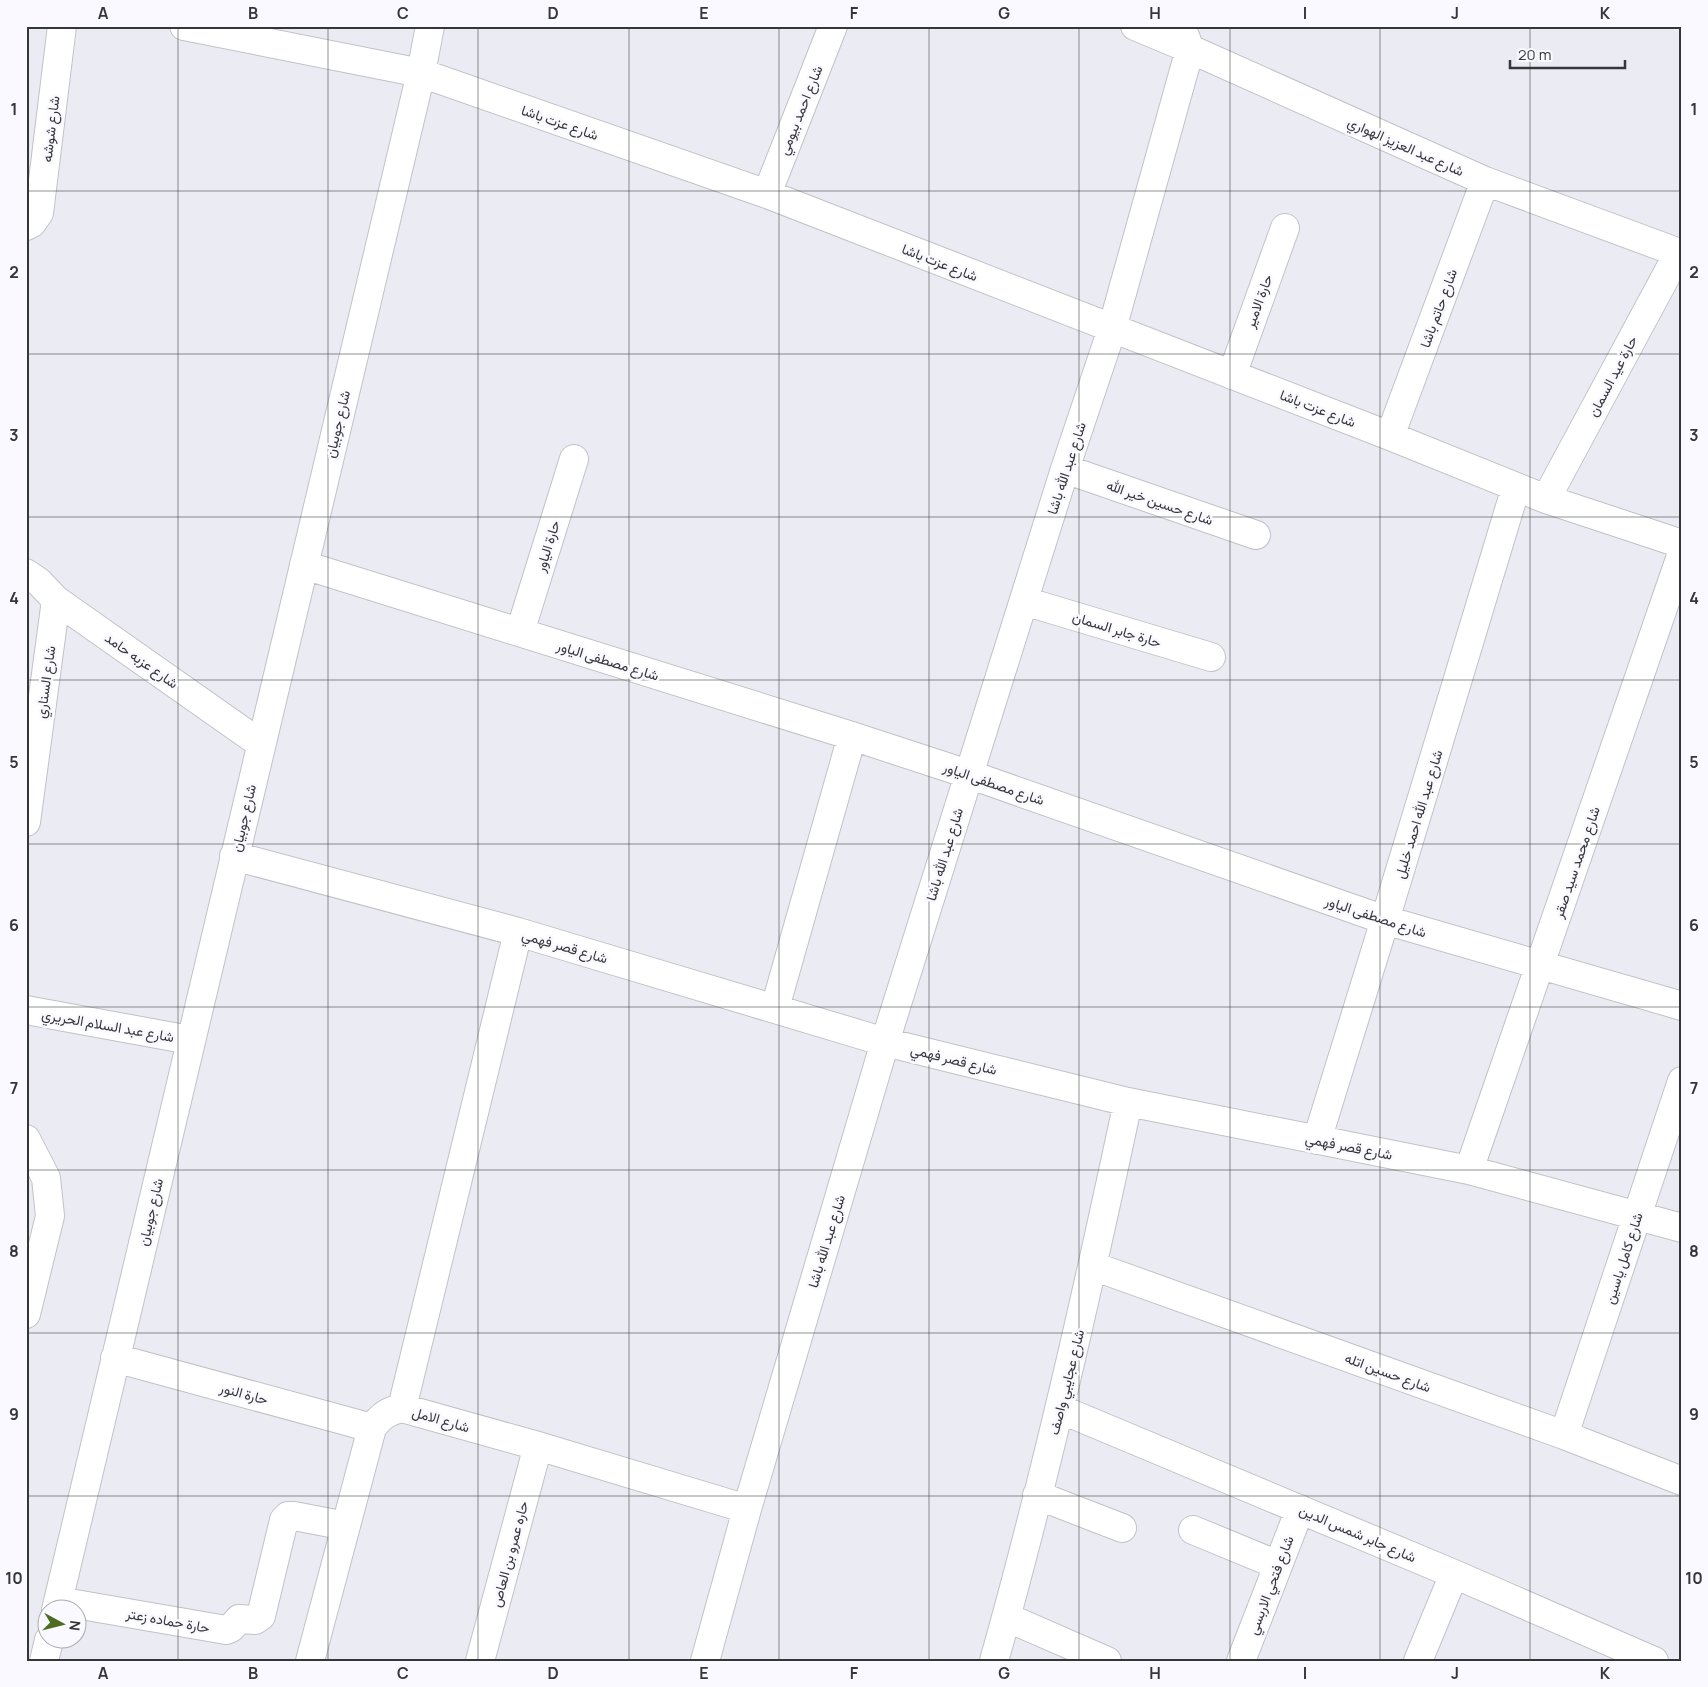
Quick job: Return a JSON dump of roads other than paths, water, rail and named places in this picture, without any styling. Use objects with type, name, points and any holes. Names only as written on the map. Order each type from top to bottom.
[{"type":"street","name":"شارع شوشه","points":[[26,226],[32,223],[40,213],[62,26]]},
{"type":"street","name":"شارع عزت باشا","points":[[184,26],[234,31],[421,73],[767,194],[1390,436],[1546,499],[1682,544]]},
{"type":"street","name":"شارع جوبيان","points":[[58,1600],[421,73],[430,26]]},
{"type":"street","name":"شارع احمد بيومي","points":[[767,194],[833,26]]},
{"type":"street","name":"شارع عبد العزيز الهواري","points":[[1135,26],[1185,38],[1485,181],[1680,253]]},
{"type":"street","name":"شارع عبد الله باشا","points":[[705,1661],[747,1510],[885,1042],[1065,469],[1112,329],[1185,38]]},
{"type":"street","name":"شارع حاتم باشا","points":[[1390,436],[1485,181]]},
{"type":"street","name":"حارة الامير","points":[[1232,375],[1284,228]]},
{"type":"street","name":"حارة عيد السمان","points":[[1546,499],[1680,253]]},
{"type":"street","name":"حارة الياور","points":[[520,632],[574,459]]},
{"type":"street","name":"شارع حسين خير الله","points":[[1065,469],[1256,535]]},
{"type":"street","name":"شارع عبد الله احمد خليل","points":[[1317,1140],[1386,920],[1516,487]]},
{"type":"street","name":"شارع محمد سيد صقر","points":[[1469,1170],[1682,553]]},
{"type":"street","name":"شارع مصطفى الياور","points":[[304,565],[968,774],[1386,920],[1682,1006]]},
{"type":"street","name":"شارع عزبه حامد","points":[[26,573],[39,582],[56,600],[261,744]]},
{"type":"street","name":"شارع السناري","points":[[26,822],[56,600]]},
{"type":"street","name":"حارة جابر السمان","points":[[1024,601],[1211,657]]},
{"type":"street","points":[[776,1008],[852,736]]},
{"type":"street","name":"شارع قصر فهمي","points":[[234,856],[518,932],[885,1042],[1128,1102],[1469,1170],[1682,1228]]},
{"type":"street","points":[[402,1408],[518,932]]},
{"type":"street","name":"شارع عبد السلام الحريري","points":[[26,1010],[190,1040]]},
{"type":"street","name":"شارع كامل ياسين","points":[[1564,1435],[1682,1081]]},
{"type":"street","name":"شارع عجايبي واصف","points":[[994,1661],[1060,1409],[1128,1102]]},
{"type":"street","points":[[26,1139],[46,1178],[50,1216],[26,1314]]},
{"type":"street","name":"شارع حسين اتله","points":[[1093,1266],[1564,1435],[1682,1481]]},
{"type":"street","name":"حارة النور","points":[[115,1358],[372,1428]]},
{"type":"street","name":"شارع الامل","points":[[372,1428],[384,1414],[391,1410],[402,1408],[538,1446],[747,1510]]},
{"type":"street","name":"شارع جابر شمس الدين","points":[[1060,1409],[1454,1574],[1623,1655],[1654,1661]]},
{"type":"street","points":[[310,1661],[372,1428]]},
{"type":"street","name":"حاره عمرو بن العاص","points":[[480,1661],[538,1446]]},
{"type":"street","points":[[1038,1495],[1122,1528]]},
{"type":"street","name":"شارع فتحي الاربسي","points":[[1241,1661],[1300,1508]]},
{"type":"street","name":"حارة حماده زعتر","points":[[88,1610],[226,1630],[239,1620],[257,1620],[261,1616],[284,1520],[288,1516],[294,1516],[346,1526]]},
{"type":"street","points":[[1193,1530],[1278,1565]]},
{"type":"street","points":[[1418,1661],[1454,1574]]},
{"type":"street","points":[[1006,1617],[1107,1661]]}]
